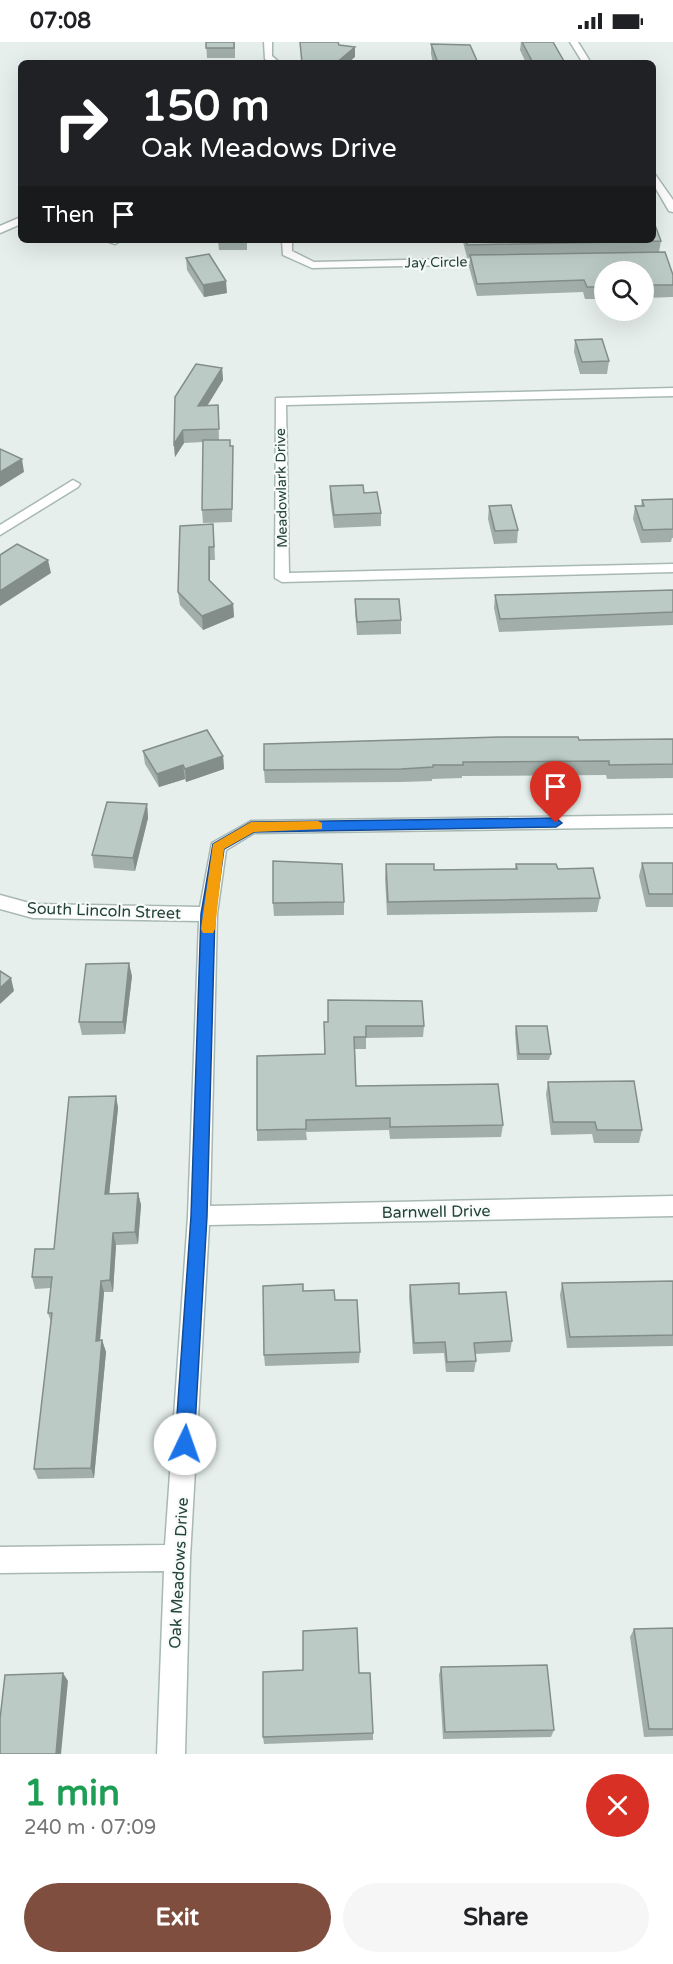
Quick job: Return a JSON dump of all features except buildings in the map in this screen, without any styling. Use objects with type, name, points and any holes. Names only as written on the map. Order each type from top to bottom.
[{"type":"street","points":[[268,42],[268,57],[272,60]]},
{"type":"street","points":[[574,42],[585,60]]},
{"type":"street","points":[[656,180],[673,208]]},
{"type":"street","points":[[0,215],[18,219]]},
{"type":"street","points":[[0,230],[18,221]]},
{"type":"street","name":"Jay Circle","points":[[287,243],[287,253],[312,265],[510,261]]},
{"type":"street","name":"Meadowlark Drive","points":[[673,392],[280,401],[282,578],[673,568]]},
{"type":"street","points":[[0,531],[73,484]]},
{"type":"street","name":"Oak Meadows Drive","points":[[171,1754],[177,1558],[199,1216],[208,914],[218,847],[251,827],[673,821]]},
{"type":"street","name":"South Lincoln Street","points":[[0,902],[33,911],[208,914]]},
{"type":"street","name":"Barnwell Drive","points":[[199,1216],[673,1206]]},
{"type":"street","points":[[0,1560],[177,1558]]},
{"type":"slow traffic","points":[[208,929],[208,914],[218,847],[251,827],[318,826]]},
{"type":"route","points":[[185,1444],[199,1216],[208,914],[218,847],[251,827],[556,823]]}]
